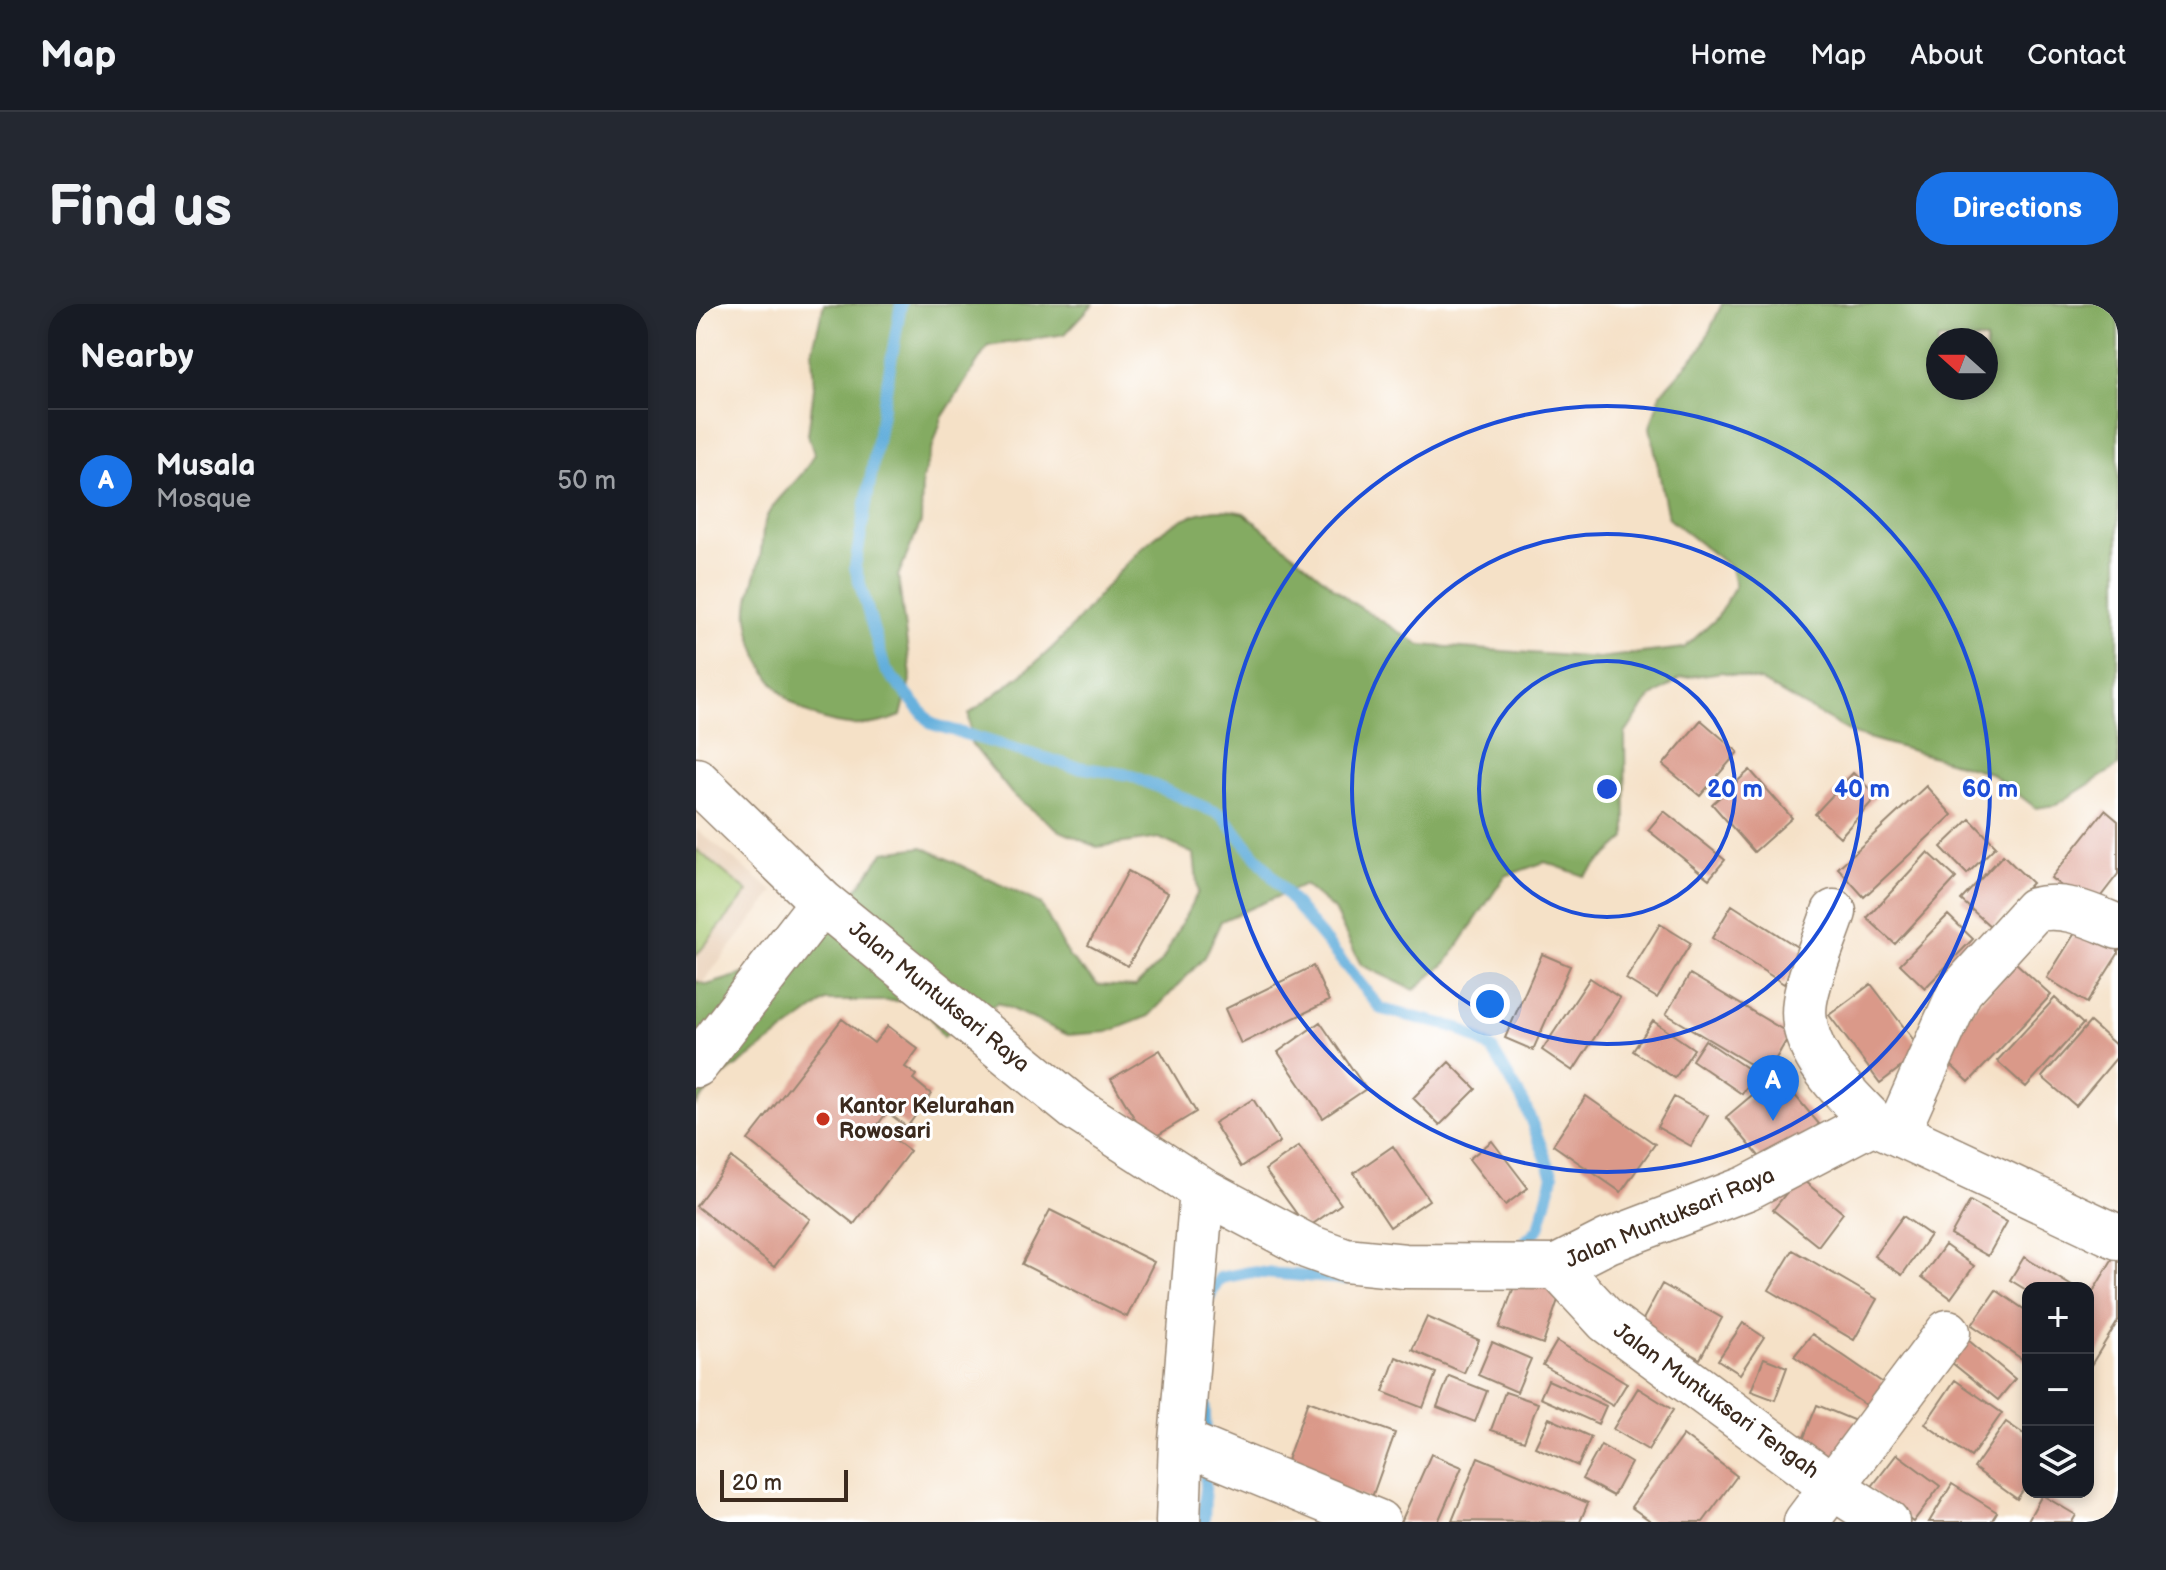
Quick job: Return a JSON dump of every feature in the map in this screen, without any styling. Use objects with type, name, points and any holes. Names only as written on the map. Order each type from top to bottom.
[{"type":"street","name":"Jalan Muntuksari Raya","points":[[696,780],[822,902],[1076,1109],[1202,1190],[1309,1247],[1345,1260],[1405,1266],[1557,1267],[1608,1241],[1747,1188],[1885,1128]]},
{"type":"street","points":[[696,1065],[822,902]]},
{"type":"street","points":[[1885,1128],[1960,991],[2034,910],[2050,906],[2080,912],[2118,927]]},
{"type":"street","points":[[1834,912],[1808,988],[1805,1020],[1827,1074],[1885,1128],[2118,1237]]},
{"type":"street","points":[[1178,1522],[1189,1444],[1202,1190]]},
{"type":"street","name":"Jalan Muntuksari Tengah","points":[[1557,1267],[1607,1321],[1834,1488],[1887,1522]]},
{"type":"street","points":[[1806,1522],[1948,1332]]},
{"type":"street","points":[[1189,1444],[1378,1522]]},
{"type":"shaded area","points":[[696,829],[774,892],[696,991]]},
{"type":"green space","points":[[824,304],[1093,304],[1065,334],[988,346],[942,418],[922,480],[921,522],[898,576],[911,676],[901,716],[873,724],[847,725],[822,719],[800,708],[765,671],[754,646],[748,618],[748,603],[760,558],[765,521],[814,454],[808,435],[814,388],[812,351]]},
{"type":"green space","points":[[1722,304],[2118,304],[2118,766],[2056,805],[2036,808],[1990,773],[1854,734],[1760,681],[1722,672],[1681,678],[1649,699],[1625,734],[1626,838],[1584,876],[1545,862],[1505,876],[1447,962],[1414,990],[1361,965],[1334,910],[1304,885],[1221,921],[1205,957],[1149,1016],[1108,1032],[1068,1035],[998,1003],[943,1037],[931,1018],[904,1001],[826,1001],[716,1081],[696,1105],[696,981],[707,985],[809,954],[884,852],[923,847],[1041,904],[1069,957],[1098,985],[1135,987],[1162,961],[1198,892],[1194,854],[1159,838],[1097,847],[1060,831],[1012,794],[971,743],[969,714],[1049,651],[1139,551],[1163,531],[1188,517],[1215,510],[1244,513],[1350,601],[1420,645],[1599,658],[1684,648],[1716,619],[1735,586],[1731,568],[1668,518],[1650,427],[1661,393],[1701,349]]},
{"type":"green space","points":[[696,849],[748,892],[696,956]]},
{"type":"building","points":[[1701,720],[1738,752],[1700,796],[1663,765]]},
{"type":"building","points":[[1750,770],[1792,818],[1754,852],[1712,804]]},
{"type":"building","points":[[1853,773],[1877,796],[1840,837],[1815,814]]},
{"type":"building","points":[[1926,786],[1952,815],[1864,897],[1838,868]]},
{"type":"building","points":[[2105,810],[2118,821],[2118,874],[2091,909],[2051,878]]},
{"type":"building","points":[[1664,811],[1725,860],[1709,879],[1648,830]]},
{"type":"building","points":[[1970,819],[1996,846],[1967,874],[1941,847]]},
{"type":"building","points":[[1928,852],[1956,878],[1895,944],[1867,918]]},
{"type":"building","points":[[2003,855],[2032,883],[1991,927],[1961,900]]},
{"type":"building","points":[[1128,871],[1168,893],[1128,966],[1088,945]]},
{"type":"building","points":[[1732,905],[1805,952],[1784,984],[1712,938]]},
{"type":"building","points":[[1948,915],[1973,939],[1925,988],[1900,964]]},
{"type":"building","points":[[2083,920],[2118,942],[2118,954],[2087,1003],[2047,978]]},
{"type":"building","points":[[1660,924],[1691,943],[1657,998],[1626,979]]},
{"type":"building","points":[[1542,954],[1570,966],[1533,1050],[1505,1038]]},
{"type":"building","points":[[2016,963],[2051,995],[1969,1082],[1935,1050]]},
{"type":"building","points":[[1313,966],[1329,1001],[1241,1044],[1225,1009]]},
{"type":"building","points":[[1690,974],[1790,1034],[1767,1074],[1666,1014]]},
{"type":"building","points":[[1590,978],[1620,998],[1573,1071],[1542,1050]]},
{"type":"building","points":[[1871,984],[1922,1051],[1880,1083],[1829,1015]]},
{"type":"building","points":[[2055,998],[2083,1024],[2026,1087],[1997,1061]]},
{"type":"building","name":"Kantor Kelurahan Rowosari","points":[[842,1019],[874,1043],[888,1026],[918,1049],[905,1067],[916,1075],[913,1079],[931,1094],[907,1127],[887,1112],[877,1126],[910,1151],[854,1224],[748,1140]]},
{"type":"building","points":[[1653,1021],[1694,1049],[1675,1078],[1633,1051]]},
{"type":"building","points":[[1320,1022],[1366,1089],[1323,1118],[1278,1052]]},
{"type":"building","points":[[2090,1022],[2118,1047],[2118,1056],[2076,1106],[2042,1077]]},
{"type":"building","points":[[1705,1040],[1755,1074],[1742,1094],[1692,1060]]},
{"type":"building","points":[[1160,1050],[1196,1112],[1148,1141],[1111,1079]]},
{"type":"building","points":[[1449,1062],[1476,1089],[1440,1125],[1413,1098]]},
{"type":"building","points":[[1777,1074],[1819,1124],[1769,1168],[1726,1117]]},
{"type":"building","points":[[1586,1096],[1655,1144],[1621,1192],[1553,1145]]},
{"type":"building","points":[[1674,1097],[1708,1116],[1691,1146],[1657,1127]]},
{"type":"building","points":[[1253,1099],[1280,1142],[1241,1167],[1214,1123]]},
{"type":"building","points":[[1492,1141],[1528,1188],[1505,1205],[1469,1159]]},
{"type":"building","points":[[1299,1146],[1341,1204],[1307,1228],[1265,1170]]},
{"type":"building","points":[[1393,1146],[1429,1200],[1390,1227],[1354,1173]]},
{"type":"building","points":[[732,1158],[810,1219],[774,1267],[696,1206]]},
{"type":"building","points":[[1799,1177],[1843,1213],[1818,1246],[1773,1210]]},
{"type":"building","points":[[1970,1201],[2007,1222],[1988,1256],[1951,1235]]},
{"type":"building","points":[[1050,1210],[1154,1262],[1127,1317],[1022,1264]]},
{"type":"building","points":[[1903,1216],[1930,1235],[1902,1275],[1874,1256]]},
{"type":"building","points":[[1945,1245],[1974,1266],[1951,1298],[1922,1277]]},
{"type":"building","points":[[1793,1250],[1877,1299],[1854,1340],[1769,1290]]},
{"type":"building","points":[[2024,1257],[2065,1282],[2022,1282],[2022,1287],[2010,1280]]},
{"type":"building","points":[[2113,1258],[2118,1261],[2118,1321],[2094,1360],[2094,1354],[2094,1290]]},
{"type":"building","points":[[1519,1273],[1562,1288],[1543,1344],[1499,1328]]},
{"type":"building","points":[[1662,1284],[1722,1318],[1700,1359],[1640,1325]]},
{"type":"building","points":[[1996,1290],[2022,1308],[2022,1359],[1972,1325]]},
{"type":"building","points":[[1427,1317],[1479,1340],[1464,1373],[1412,1350]]},
{"type":"building","points":[[1743,1323],[1764,1337],[1740,1374],[1718,1360]]},
{"type":"building","points":[[1812,1334],[1889,1387],[1871,1409],[1794,1356]]},
{"type":"building","points":[[1968,1340],[2015,1379],[1998,1400],[1951,1362]]},
{"type":"building","points":[[1557,1341],[1627,1383],[1613,1406],[1543,1365]]},
{"type":"building","points":[[1492,1342],[1531,1359],[1517,1392],[1478,1375]]},
{"type":"building","points":[[1396,1357],[1436,1373],[1423,1408],[1383,1392]]},
{"type":"building","points":[[1764,1358],[1787,1367],[1775,1400],[1751,1391]]},
{"type":"building","points":[[1449,1376],[1487,1391],[1475,1422],[1437,1407]]},
{"type":"building","points":[[1548,1380],[1606,1406],[1598,1424],[1540,1398]]},
{"type":"building","points":[[1955,1380],[2002,1413],[1971,1457],[1925,1424]]},
{"type":"building","points":[[1638,1388],[1673,1410],[1648,1450],[1613,1429]]},
{"type":"building","points":[[1505,1392],[1538,1403],[1524,1441],[1491,1430]]},
{"type":"building","points":[[1308,1401],[1395,1433],[1371,1500],[1284,1469]]},
{"type":"building","points":[[1817,1405],[1858,1422],[1842,1464],[1800,1447]]},
{"type":"building","points":[[1549,1418],[1591,1437],[1578,1466],[1535,1447]]},
{"type":"building","points":[[2006,1422],[2022,1433],[2022,1492],[2017,1499],[1974,1468]]},
{"type":"building","points":[[1683,1435],[1737,1476],[1703,1522],[1652,1522],[1631,1507]]},
{"type":"building","points":[[1601,1445],[1631,1463],[1613,1496],[1582,1479]]},
{"type":"building","points":[[1431,1454],[1462,1467],[1438,1522],[1401,1522]]},
{"type":"building","points":[[1897,1454],[1940,1486],[1913,1522],[1870,1489]]},
{"type":"building","points":[[1478,1457],[1588,1503],[1580,1522],[1452,1521]]},
{"type":"building","points":[[1952,1484],[1997,1512],[1991,1522],[1929,1522]]},
{"type":"building","points":[[2040,1498],[2047,1498],[2076,1515],[2072,1522],[2027,1522]]},
{"type":"waterway","points":[[901,304],[855,567],[885,669],[932,724],[1071,766],[1130,775],[1222,815],[1381,1009],[1459,1028],[1492,1049],[1524,1103],[1553,1176],[1539,1228],[1510,1256]]},
{"type":"waterway","points":[[1209,1297],[1220,1278],[1251,1272],[1346,1279]]},
{"type":"waterway","points":[[1204,1393],[1206,1443]]},
{"type":"waterway","points":[[1204,1522],[1206,1461]]},
{"type":"place","name":"Kantor Kelurahan Rowosari","points":[[823,1119]]},
{"type":"place","name":"Musala","points":[[1773,1121]]}]
